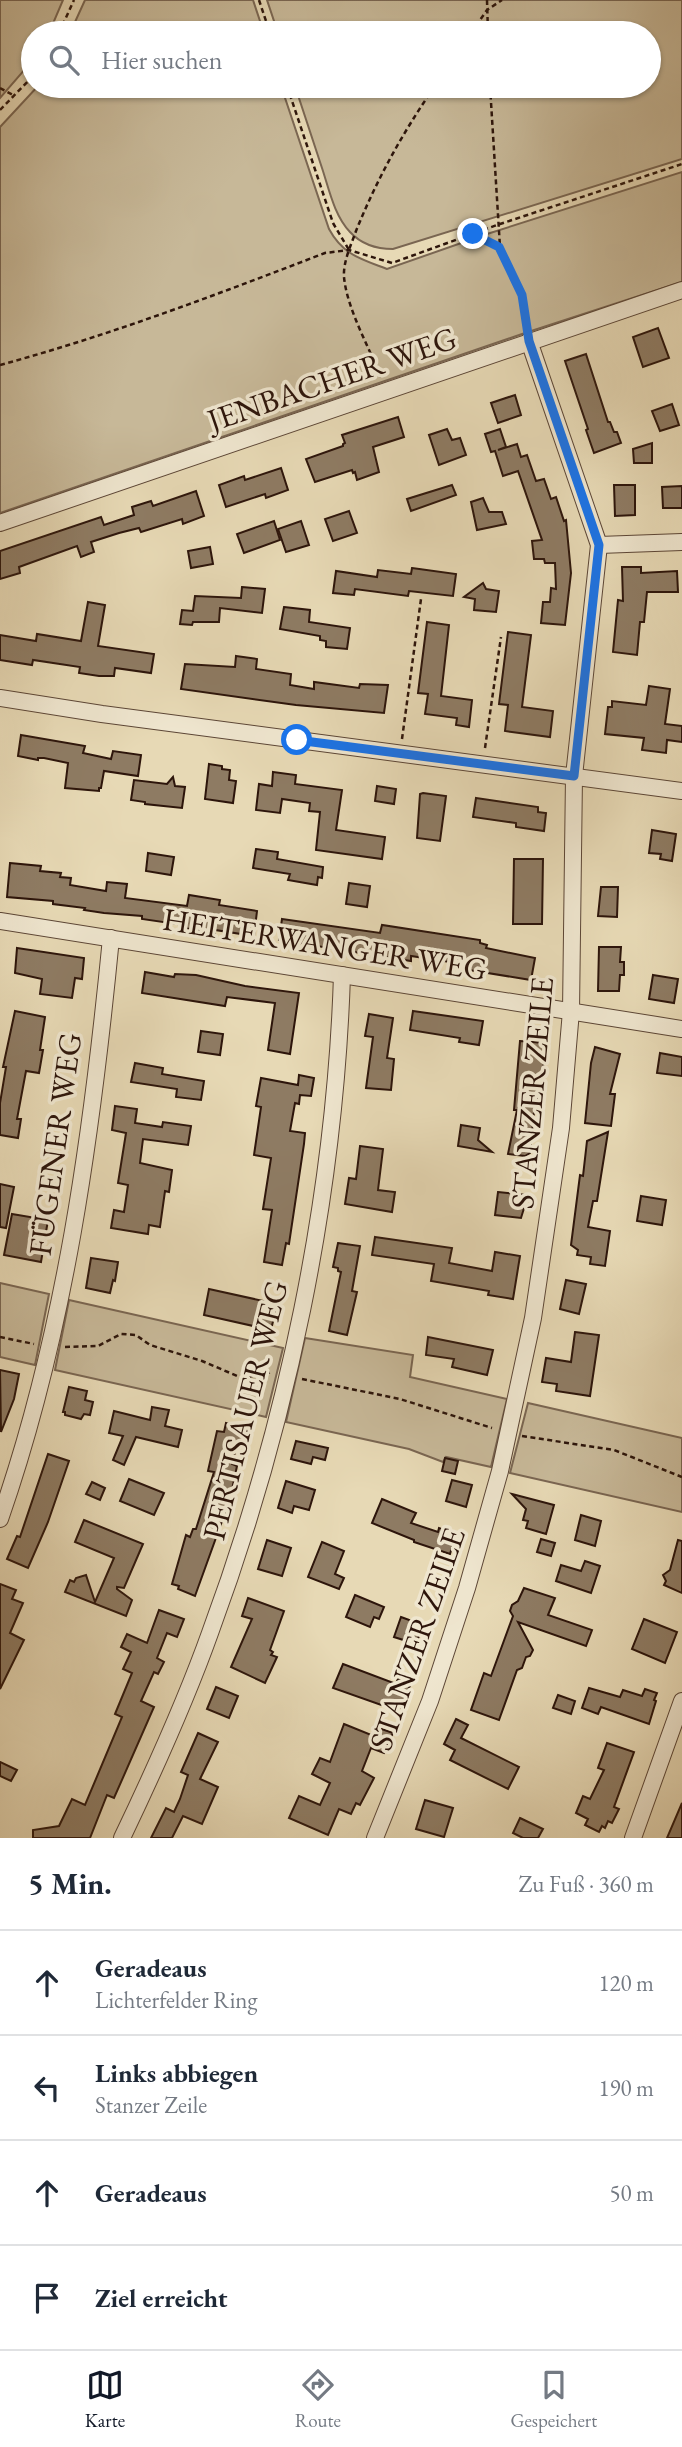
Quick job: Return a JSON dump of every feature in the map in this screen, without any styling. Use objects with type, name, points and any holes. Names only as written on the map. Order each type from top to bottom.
[{"type":"street","name":"JENBACHER WEG","points":[[0,523],[682,290]]},
{"type":"street","name":"STANZER ZEILE","points":[[375,1838],[430,1701],[467,1588],[509,1433],[533,1318],[561,1128],[571,1011],[574,776],[599,545],[529,341]]},
{"type":"street","points":[[599,545],[682,542]]},
{"type":"street","points":[[0,698],[682,791]]},
{"type":"street","name":"HEITERWANGER WEG","points":[[0,921],[682,1029]]},
{"type":"street","name":"FÜGENER WEG","points":[[0,1519],[34,1410],[50,1345],[90,1123],[111,938]]},
{"type":"street","name":"PERTISAUER WEG","points":[[122,1838],[180,1710],[215,1621],[239,1549],[287,1374],[309,1275],[328,1149],[339,1042],[342,975]]},
{"type":"street","points":[[633,1838],[682,1702]]},
{"type":"path","points":[[64,21],[74,0]]},
{"type":"path","points":[[259,0],[266,21]]},
{"type":"path","points":[[486,0],[487,21]]},
{"type":"path","points":[[479,21],[486,10],[502,0]]},
{"type":"path","points":[[0,88],[14,96]]},
{"type":"path","points":[[0,110],[21,89]]},
{"type":"path","points":[[291,98],[333,223],[349,250]]},
{"type":"path","points":[[386,390],[353,311],[344,276],[349,250],[373,189],[404,130],[427,98]]},
{"type":"path","points":[[491,98],[499,247],[522,295],[529,341]]},
{"type":"path","points":[[0,365],[162,315],[326,253],[349,250],[393,263],[682,164]]},
{"type":"path","points":[[473,234],[499,247]]},
{"type":"path","points":[[402,739],[421,599]]},
{"type":"path","points":[[485,749],[501,637]]},
{"type":"path","points":[[0,1337],[60,1348],[98,1346],[121,1334],[135,1335],[150,1345],[202,1361],[242,1378],[267,1372],[279,1373]]},
{"type":"path","points":[[295,1377],[400,1399],[509,1433],[614,1450],[682,1477]]},
{"type":"shaded area","points":[[0,0],[63,0],[54,21],[21,21],[21,74],[0,98]]},
{"type":"shaded area","points":[[85,0],[253,0],[260,21],[75,21]]},
{"type":"shaded area","points":[[267,0],[682,0],[682,159],[393,249],[370,245],[350,232],[336,210],[299,98],[661,98],[661,21],[274,21]]},
{"type":"shaded area","points":[[27,98],[285,98],[334,238],[361,259],[387,269],[682,172],[682,282],[0,513],[0,127]]},
{"type":"shaded area","points":[[0,1283],[49,1294],[35,1365],[0,1357]]},
{"type":"shaded area","points":[[69,1300],[283,1348],[266,1417],[55,1370]]},
{"type":"shaded area","points":[[305,1338],[413,1355],[410,1377],[507,1399],[491,1467],[446,1457],[443,1462],[409,1449],[286,1422]]},
{"type":"shaded area","points":[[528,1403],[682,1438],[682,1512],[510,1473]]},
{"type":"building","points":[[658,328],[669,358],[643,367],[633,337]]},
{"type":"building","points":[[586,354],[608,422],[614,432],[617,432],[621,443],[594,453],[565,361]]},
{"type":"building","points":[[515,395],[521,415],[498,423],[491,403]]},
{"type":"building","points":[[672,404],[679,425],[660,431],[652,411]]},
{"type":"building","points":[[398,417],[404,437],[373,447],[379,472],[357,480],[352,470],[315,482],[306,459],[343,446],[345,443],[342,435]]},
{"type":"building","points":[[447,429],[452,440],[460,438],[466,455],[439,465],[429,435]]},
{"type":"building","points":[[500,429],[506,447],[498,450],[517,444],[521,457],[527,455],[536,481],[544,479],[551,499],[556,497],[564,521],[566,520],[571,573],[565,625],[541,623],[543,602],[550,602],[551,588],[556,589],[555,563],[534,559],[532,541],[542,540],[518,471],[503,476],[495,451],[491,452],[485,434]]},
{"type":"building","points":[[652,443],[652,463],[634,463],[633,449]]},
{"type":"building","points":[[281,468],[288,490],[266,498],[265,494],[226,507],[219,485]]},
{"type":"building","points":[[452,485],[456,495],[411,511],[407,499]]},
{"type":"building","points":[[614,485],[635,485],[635,515],[615,516]]},
{"type":"building","points":[[682,486],[682,508],[663,508],[662,487]]},
{"type":"building","points":[[196,491],[204,516],[183,524],[182,519],[141,532],[139,528],[119,533],[91,542],[94,552],[81,557],[77,546],[19,567],[20,573],[0,579],[0,551],[101,517],[104,525],[134,515],[132,507],[151,501],[153,506]]},
{"type":"building","points":[[483,498],[489,512],[502,512],[506,524],[477,530],[471,502]]},
{"type":"building","points":[[349,511],[357,533],[333,541],[325,519]]},
{"type":"building","points":[[274,521],[280,540],[244,553],[237,534]]},
{"type":"building","points":[[301,521],[309,545],[286,552],[278,529]]},
{"type":"building","points":[[210,547],[213,564],[191,568],[188,551]]},
{"type":"building","points":[[622,567],[641,567],[641,573],[677,571],[678,592],[647,592],[644,622],[640,622],[637,655],[613,652],[618,600],[623,601]]},
{"type":"building","points":[[412,568],[456,574],[453,596],[409,591],[408,596],[355,589],[354,595],[333,593],[336,571],[377,577],[378,570],[411,574]]},
{"type":"building","points":[[483,583],[486,589],[499,591],[496,612],[474,610],[475,599],[464,597]]},
{"type":"building","points":[[242,587],[265,589],[262,613],[220,608],[219,622],[180,624],[182,610],[193,611],[195,596],[241,598]]},
{"type":"building","points":[[88,602],[105,605],[98,646],[154,654],[151,673],[115,668],[114,676],[99,676],[79,673],[80,667],[33,660],[32,665],[0,660],[0,635],[36,641],[37,634],[81,641]]},
{"type":"building","points":[[284,607],[310,610],[309,622],[350,628],[347,649],[326,647],[326,641],[320,640],[320,636],[280,629]]},
{"type":"building","points":[[427,622],[449,625],[441,696],[472,700],[469,727],[456,725],[457,718],[425,714],[428,694],[418,693]]},
{"type":"building","points":[[508,632],[531,635],[522,707],[553,711],[550,737],[505,731],[508,705],[499,704]]},
{"type":"building","points":[[236,656],[257,659],[256,669],[291,674],[290,685],[314,689],[314,682],[359,688],[360,684],[388,685],[384,713],[296,705],[181,689],[185,664],[235,667]]},
{"type":"building","points":[[649,686],[670,689],[665,724],[682,726],[682,742],[667,740],[666,753],[642,750],[644,738],[605,734],[608,707],[612,707],[612,701],[646,705]]},
{"type":"building","points":[[21,735],[85,746],[83,753],[111,759],[113,751],[141,755],[138,776],[104,771],[99,791],[65,788],[68,763],[18,756]]},
{"type":"building","points":[[209,764],[230,770],[229,780],[236,781],[233,803],[205,799]]},
{"type":"building","points":[[273,772],[296,775],[295,784],[342,790],[336,830],[385,837],[382,859],[316,850],[320,812],[309,811],[310,803],[282,799],[280,813],[256,810],[259,784],[272,786]]},
{"type":"building","points":[[173,777],[175,786],[185,787],[182,808],[131,800],[134,780],[167,784]]},
{"type":"building","points":[[377,786],[396,789],[394,804],[375,801]]},
{"type":"building","points":[[420,794],[446,796],[440,841],[417,838]]},
{"type":"building","points":[[476,798],[538,807],[538,812],[546,813],[544,831],[516,827],[516,823],[473,817]]},
{"type":"building","points":[[652,830],[676,834],[672,861],[660,859],[661,854],[649,853]]},
{"type":"building","points":[[256,849],[278,852],[277,859],[323,867],[322,878],[318,877],[317,885],[288,880],[290,874],[253,868]]},
{"type":"building","points":[[148,853],[174,857],[171,875],[146,871]]},
{"type":"building","points":[[514,859],[543,859],[542,924],[513,924]]},
{"type":"building","points":[[10,863],[41,866],[40,871],[61,873],[60,877],[71,878],[70,885],[106,891],[107,882],[127,884],[125,898],[187,906],[189,895],[220,900],[219,905],[257,911],[254,936],[184,928],[184,925],[142,919],[142,916],[84,910],[85,908],[53,904],[53,901],[7,897]]},
{"type":"building","points":[[349,883],[370,886],[367,907],[346,904]]},
{"type":"building","points":[[601,887],[618,887],[617,917],[598,916]]},
{"type":"building","points":[[282,919],[380,933],[382,925],[480,940],[480,943],[487,945],[486,948],[535,958],[531,980],[450,967],[450,962],[411,956],[411,961],[279,940]]},
{"type":"building","points":[[599,947],[621,947],[620,962],[624,962],[624,975],[620,975],[619,991],[598,991]]},
{"type":"building","points":[[17,948],[84,958],[82,979],[75,978],[72,998],[40,994],[42,979],[15,973]]},
{"type":"building","points":[[145,972],[174,977],[175,974],[196,975],[245,986],[299,993],[290,1054],[268,1050],[275,1003],[227,997],[225,1006],[142,993]]},
{"type":"building","points":[[653,975],[678,979],[674,1003],[649,999]]},
{"type":"building","points":[[15,1011],[45,1017],[39,1073],[26,1071],[17,1119],[21,1119],[18,1138],[0,1135],[0,1103],[6,1067],[3,1067]]},
{"type":"building","points":[[413,1011],[483,1021],[479,1045],[459,1042],[460,1038],[410,1030]]},
{"type":"building","points":[[369,1014],[393,1018],[387,1058],[394,1059],[391,1090],[366,1088],[373,1037],[365,1036]]},
{"type":"building","points":[[201,1031],[223,1034],[220,1055],[198,1052]]},
{"type":"building","points":[[520,1041],[545,1043],[530,1153],[525,1156],[508,1154],[517,1110],[514,1110]]},
{"type":"building","points":[[595,1047],[620,1054],[610,1094],[615,1094],[611,1126],[585,1123]]},
{"type":"building","points":[[660,1053],[682,1057],[682,1076],[657,1073]]},
{"type":"building","points":[[135,1063],[163,1068],[162,1074],[204,1081],[201,1100],[176,1097],[177,1089],[131,1082]]},
{"type":"building","points":[[299,1075],[314,1078],[311,1096],[300,1095],[299,1104],[295,1103],[290,1131],[305,1133],[289,1244],[286,1243],[282,1265],[264,1262],[272,1210],[263,1209],[271,1158],[254,1155],[261,1107],[256,1106],[261,1078],[298,1085]]},
{"type":"building","points":[[115,1106],[137,1109],[135,1123],[162,1127],[163,1122],[191,1126],[188,1145],[143,1139],[140,1163],[172,1170],[169,1192],[165,1191],[160,1227],[149,1225],[148,1234],[111,1228],[114,1210],[124,1212],[128,1185],[118,1183],[126,1133],[112,1130]]},
{"type":"building","points":[[461,1125],[480,1128],[478,1140],[492,1152],[458,1146]]},
{"type":"building","points":[[608,1132],[597,1201],[593,1201],[588,1227],[610,1231],[605,1266],[590,1264],[591,1257],[577,1255],[578,1250],[571,1245],[587,1141]]},
{"type":"building","points":[[360,1146],[383,1149],[378,1190],[395,1192],[392,1212],[345,1204],[349,1178],[356,1179]]},
{"type":"building","points":[[0,1184],[14,1187],[6,1228],[0,1227]]},
{"type":"building","points":[[498,1192],[528,1195],[521,1218],[495,1215]]},
{"type":"building","points":[[641,1196],[666,1200],[662,1225],[637,1221]]},
{"type":"building","points":[[12,1214],[48,1220],[41,1262],[4,1255]]},
{"type":"building","points":[[375,1237],[452,1248],[449,1263],[492,1271],[495,1252],[520,1256],[513,1299],[488,1295],[489,1291],[431,1281],[434,1264],[372,1255]]},
{"type":"building","points":[[338,1243],[360,1246],[352,1291],[357,1292],[347,1335],[329,1331],[341,1272],[333,1267]]},
{"type":"building","points":[[91,1258],[118,1262],[110,1293],[86,1288]]},
{"type":"building","points":[[566,1280],[586,1284],[579,1314],[560,1309]]},
{"type":"building","points":[[209,1289],[277,1304],[271,1330],[204,1315]]},
{"type":"building","points":[[575,1332],[599,1335],[590,1396],[556,1391],[557,1384],[542,1382],[546,1358],[571,1362]]},
{"type":"building","points":[[428,1337],[493,1350],[487,1375],[452,1367],[454,1359],[426,1355]]},
{"type":"building","points":[[0,1370],[19,1374],[14,1399],[1,1432]]},
{"type":"building","points":[[69,1387],[87,1391],[85,1400],[93,1402],[90,1415],[84,1414],[81,1419],[65,1415],[63,1412]]},
{"type":"building","points":[[152,1407],[169,1410],[165,1426],[182,1430],[178,1447],[136,1437],[124,1465],[113,1460],[123,1436],[109,1433],[114,1411],[150,1420]]},
{"type":"building","points":[[226,1423],[248,1428],[243,1446],[237,1444],[232,1464],[237,1466],[230,1499],[195,1596],[172,1584],[186,1535],[190,1537],[193,1529],[196,1529],[214,1472],[208,1471],[217,1431],[224,1432]]},
{"type":"building","points":[[296,1441],[328,1448],[325,1460],[313,1457],[311,1464],[291,1459]]},
{"type":"building","points":[[48,1454],[69,1461],[48,1522],[28,1568],[7,1559],[17,1536],[20,1537]]},
{"type":"building","points":[[445,1458],[458,1461],[455,1474],[442,1471]]},
{"type":"building","points":[[129,1479],[164,1493],[154,1515],[120,1501]]},
{"type":"building","points":[[452,1480],[472,1485],[466,1507],[446,1501]]},
{"type":"building","points":[[286,1481],[315,1490],[309,1510],[294,1506],[292,1513],[278,1508]]},
{"type":"building","points":[[92,1482],[105,1488],[100,1500],[86,1494]]},
{"type":"building","points":[[512,1494],[554,1505],[546,1534],[526,1528],[528,1521],[523,1520],[526,1509]]},
{"type":"building","points":[[382,1499],[416,1513],[411,1523],[438,1532],[439,1528],[456,1534],[450,1554],[414,1542],[372,1523]]},
{"type":"building","points":[[581,1515],[601,1521],[595,1546],[575,1540]]},
{"type":"building","points":[[84,1520],[143,1544],[124,1588],[117,1587],[132,1600],[126,1616],[65,1592],[70,1580],[74,1582],[76,1578],[86,1575],[95,1602],[114,1558],[75,1542]]},
{"type":"building","points":[[541,1539],[555,1543],[551,1556],[537,1552]]},
{"type":"building","points":[[267,1540],[291,1548],[282,1576],[258,1569]]},
{"type":"building","points":[[678,1540],[682,1541],[682,1593],[664,1585],[666,1581],[663,1575],[670,1570]]},
{"type":"building","points":[[322,1542],[344,1551],[335,1574],[344,1578],[339,1589],[308,1577]]},
{"type":"building","points":[[585,1561],[600,1566],[591,1593],[556,1581],[561,1565],[581,1571]]},
{"type":"building","points":[[0,1584],[16,1590],[12,1599],[23,1603],[10,1633],[24,1640],[0,1689]]},
{"type":"building","points":[[524,1588],[555,1598],[548,1615],[592,1630],[586,1646],[518,1622],[533,1650],[530,1656],[526,1657],[522,1668],[517,1670],[499,1720],[471,1710],[484,1673],[491,1676],[513,1616],[510,1611],[512,1605],[518,1601]]},
{"type":"building","points":[[355,1595],[384,1607],[379,1619],[374,1617],[370,1627],[346,1617]]},
{"type":"building","points":[[248,1598],[284,1611],[270,1650],[273,1652],[271,1655],[277,1657],[265,1683],[231,1667],[252,1619],[242,1616]]},
{"type":"building","points":[[159,1610],[184,1619],[177,1637],[167,1633],[157,1658],[164,1662],[158,1674],[154,1672],[141,1701],[154,1707],[114,1798],[107,1795],[90,1838],[33,1838],[33,1830],[59,1826],[72,1799],[85,1805],[122,1717],[115,1714],[132,1673],[123,1669],[131,1652],[121,1647],[127,1634],[147,1643]]},
{"type":"building","points":[[401,1617],[423,1625],[416,1644],[394,1637]]},
{"type":"building","points":[[644,1619],[677,1632],[665,1663],[632,1649]]},
{"type":"building","points":[[343,1664],[396,1684],[398,1678],[411,1683],[401,1708],[389,1703],[387,1707],[333,1688]]},
{"type":"building","points":[[216,1687],[238,1696],[229,1718],[207,1709]]},
{"type":"building","points":[[589,1688],[620,1697],[623,1690],[642,1696],[645,1689],[657,1693],[649,1724],[601,1707],[598,1714],[582,1708]]},
{"type":"building","points":[[558,1695],[575,1701],[571,1714],[553,1708]]},
{"type":"building","points":[[456,1719],[468,1725],[461,1738],[519,1767],[508,1789],[450,1760],[455,1750],[444,1744]]},
{"type":"building","points":[[344,1724],[376,1737],[379,1728],[393,1733],[384,1753],[371,1748],[362,1771],[374,1778],[360,1805],[356,1803],[351,1814],[339,1809],[328,1835],[289,1818],[299,1796],[320,1805],[330,1783],[312,1774],[320,1758],[330,1762]]},
{"type":"building","points":[[198,1733],[218,1742],[200,1779],[218,1787],[202,1824],[183,1816],[172,1838],[151,1838],[166,1808],[174,1812],[180,1799],[188,1775],[181,1772]]},
{"type":"building","points":[[607,1743],[634,1752],[614,1807],[619,1809],[612,1823],[608,1821],[605,1828],[602,1826],[599,1832],[585,1825],[588,1819],[576,1813],[583,1796],[590,1799],[604,1770],[598,1768]]},
{"type":"building","points":[[0,1762],[17,1770],[11,1781],[0,1776]]},
{"type":"building","points":[[425,1800],[453,1808],[444,1837],[416,1829]]},
{"type":"building","points":[[682,1803],[682,1838],[667,1838]]},
{"type":"building","points":[[520,1818],[543,1829],[538,1838],[523,1838],[513,1833]]},
{"type":"route","points":[[297,740],[574,776],[599,545],[529,341],[522,295],[499,247],[473,234]]}]
